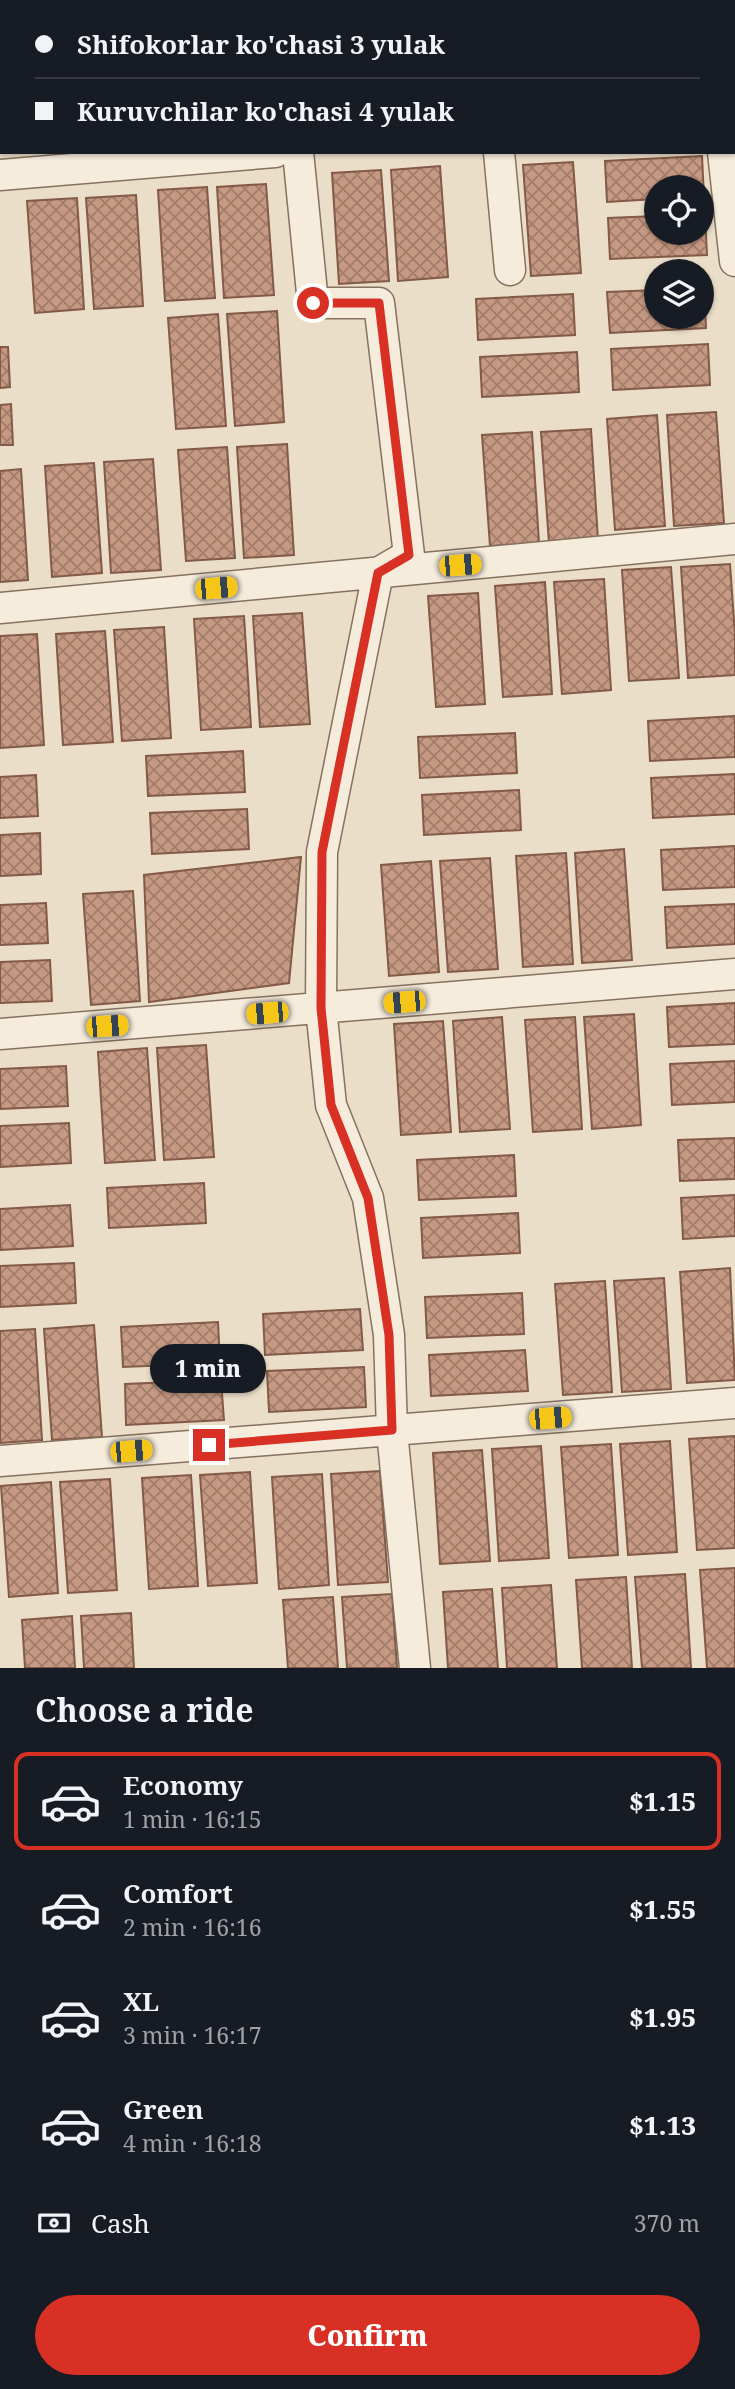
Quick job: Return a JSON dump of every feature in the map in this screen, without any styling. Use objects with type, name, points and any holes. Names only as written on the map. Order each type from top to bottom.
[{"type":"street","points":[[0,174],[250,154]]},
{"type":"street","points":[[298,154],[313,303],[379,303],[409,555],[378,573],[322,852],[321,1008],[331,1105],[368,1198],[389,1335],[392,1430],[415,1668]]},
{"type":"street","points":[[499,154],[510,270]]},
{"type":"street","points":[[723,154],[735,261]]},
{"type":"street","points":[[0,608],[735,539]]},
{"type":"street","points":[[0,1034],[735,974]]},
{"type":"street","points":[[0,1461],[735,1403]]},
{"type":"building","points":[[702,156],[703,175],[644,175],[644,200],[607,202],[605,161]]},
{"type":"building","points":[[573,162],[581,273],[531,276],[523,165]]},
{"type":"building","points":[[440,166],[448,277],[398,281],[391,170]]},
{"type":"building","points":[[381,170],[389,281],[339,284],[332,173]]},
{"type":"building","points":[[266,184],[274,295],[224,298],[217,187]]},
{"type":"building","points":[[207,187],[215,298],[165,301],[158,190]]},
{"type":"building","points":[[136,195],[143,306],[94,309],[86,198]]},
{"type":"building","points":[[77,198],[84,309],[35,313],[27,201]]},
{"type":"building","points":[[644,216],[644,245],[707,245],[707,255],[610,259],[608,218]]},
{"type":"building","points":[[644,290],[644,329],[687,329],[610,333],[607,292]]},
{"type":"building","points":[[573,294],[575,335],[478,340],[476,299]]},
{"type":"building","points":[[277,311],[284,422],[235,426],[227,314]]},
{"type":"building","points":[[218,314],[226,426],[176,429],[168,318]]},
{"type":"building","points":[[708,344],[710,385],[613,390],[611,349]]},
{"type":"building","points":[[0,347],[8,347],[10,387],[0,388]]},
{"type":"building","points":[[577,352],[579,392],[482,397],[480,357]]},
{"type":"building","points":[[11,404],[13,445],[0,445],[0,405]]},
{"type":"building","points":[[716,412],[724,523],[674,526],[667,415]]},
{"type":"building","points":[[657,415],[665,526],[615,530],[607,419]]},
{"type":"building","points":[[591,429],[598,540],[549,543],[541,432]]},
{"type":"building","points":[[532,432],[539,543],[490,546],[482,435]]},
{"type":"building","points":[[287,444],[294,555],[244,558],[237,447]]},
{"type":"building","points":[[227,447],[235,558],[186,561],[178,450]]},
{"type":"building","points":[[153,459],[161,570],[111,573],[104,462]]},
{"type":"building","points":[[94,463],[102,573],[52,577],[45,466]]},
{"type":"building","points":[[21,469],[28,580],[0,582],[0,471]]},
{"type":"building","points":[[730,564],[735,675],[688,678],[681,567]]},
{"type":"building","points":[[671,567],[679,678],[629,681],[622,570]]},
{"type":"building","points":[[604,579],[611,690],[562,694],[554,582]]},
{"type":"building","points":[[545,582],[552,694],[503,697],[495,586]]},
{"type":"building","points":[[478,593],[485,704],[436,707],[428,596]]},
{"type":"building","points":[[302,613],[310,724],[260,727],[253,616]]},
{"type":"building","points":[[244,616],[251,727],[201,730],[194,619]]},
{"type":"building","points":[[164,627],[171,738],[122,741],[114,630]]},
{"type":"building","points":[[105,631],[113,742],[63,745],[56,634]]},
{"type":"building","points":[[37,634],[44,745],[0,748],[0,636]]},
{"type":"building","points":[[735,716],[735,757],[650,761],[648,721]]},
{"type":"building","points":[[515,733],[517,773],[420,778],[418,737]]},
{"type":"building","points":[[243,751],[245,792],[148,796],[146,756]]},
{"type":"building","points":[[735,774],[735,814],[653,818],[651,778]]},
{"type":"building","points":[[36,775],[38,816],[0,818],[0,777]]},
{"type":"building","points":[[519,790],[521,830],[424,835],[422,795]]},
{"type":"building","points":[[247,809],[249,849],[152,854],[150,813]]},
{"type":"building","points":[[40,833],[41,874],[0,876],[0,835]]},
{"type":"building","points":[[735,846],[735,887],[663,890],[661,850]]},
{"type":"building","points":[[624,849],[632,960],[582,963],[575,853]]},
{"type":"building","points":[[566,853],[573,964],[523,967],[516,856]]},
{"type":"building","points":[[301,857],[289,983],[149,1002],[144,875]]},
{"type":"building","points":[[490,858],[498,969],[448,972],[440,861]]},
{"type":"building","points":[[431,861],[439,972],[389,976],[381,865]]},
{"type":"building","points":[[133,891],[140,1001],[91,1005],[83,894]]},
{"type":"building","points":[[46,903],[48,943],[0,945],[0,905]]},
{"type":"building","points":[[735,904],[735,944],[667,948],[665,907]]},
{"type":"building","points":[[50,960],[52,1001],[0,1003],[0,962]]},
{"type":"building","points":[[735,1003],[735,1044],[669,1047],[667,1007]]},
{"type":"building","points":[[634,1014],[641,1125],[592,1129],[584,1017]]},
{"type":"building","points":[[502,1017],[510,1129],[460,1132],[453,1021]]},
{"type":"building","points":[[575,1017],[582,1129],[533,1132],[525,1020]]},
{"type":"building","points":[[443,1021],[451,1132],[401,1135],[394,1024]]},
{"type":"building","points":[[206,1045],[214,1157],[164,1160],[157,1048]]},
{"type":"building","points":[[147,1048],[155,1160],[105,1163],[98,1052]]},
{"type":"building","points":[[735,1061],[735,1102],[672,1105],[670,1064]]},
{"type":"building","points":[[66,1066],[68,1106],[0,1109],[0,1069]]},
{"type":"building","points":[[69,1123],[71,1163],[0,1167],[0,1126]]},
{"type":"building","points":[[735,1138],[735,1179],[680,1181],[678,1140]]},
{"type":"building","points":[[514,1155],[516,1196],[419,1200],[417,1160]]},
{"type":"building","points":[[204,1183],[206,1223],[109,1228],[107,1188]]},
{"type":"building","points":[[735,1195],[735,1236],[683,1239],[681,1198]]},
{"type":"building","points":[[70,1205],[73,1246],[0,1250],[0,1209]]},
{"type":"building","points":[[518,1213],[520,1253],[423,1258],[421,1218]]},
{"type":"building","points":[[74,1263],[76,1303],[0,1307],[0,1266]]},
{"type":"building","points":[[730,1268],[735,1380],[687,1383],[680,1272]]},
{"type":"building","points":[[664,1278],[671,1389],[622,1392],[614,1281]]},
{"type":"building","points":[[605,1281],[612,1392],[563,1395],[555,1284]]},
{"type":"building","points":[[522,1293],[524,1334],[427,1338],[425,1297]]},
{"type":"building","points":[[360,1309],[363,1350],[265,1355],[263,1314]]},
{"type":"building","points":[[218,1322],[220,1363],[123,1367],[121,1327]]},
{"type":"building","points":[[94,1325],[102,1437],[52,1440],[44,1329]]},
{"type":"building","points":[[35,1329],[42,1440],[0,1443],[0,1331]]},
{"type":"building","points":[[525,1350],[528,1391],[431,1396],[429,1355]]},
{"type":"building","points":[[364,1367],[366,1407],[269,1412],[267,1371]]},
{"type":"building","points":[[221,1380],[224,1420],[126,1425],[125,1384]]},
{"type":"building","points":[[735,1436],[735,1548],[697,1550],[689,1439]]},
{"type":"building","points":[[670,1441],[677,1552],[628,1555],[620,1444]]},
{"type":"building","points":[[611,1444],[618,1555],[569,1558],[561,1447]]},
{"type":"building","points":[[541,1446],[549,1558],[499,1561],[492,1449]]},
{"type":"building","points":[[482,1450],[490,1561],[440,1564],[433,1453]]},
{"type":"building","points":[[380,1471],[388,1582],[338,1585],[331,1474]]},
{"type":"building","points":[[250,1472],[257,1583],[208,1586],[200,1475]]},
{"type":"building","points":[[322,1474],[329,1585],[279,1589],[272,1477]]},
{"type":"building","points":[[191,1475],[198,1586],[149,1589],[142,1478]]},
{"type":"building","points":[[110,1479],[117,1590],[68,1593],[60,1482]]},
{"type":"building","points":[[51,1482],[58,1593],[9,1597],[1,1486]]},
{"type":"building","points":[[735,1568],[735,1668],[707,1668],[700,1570]]},
{"type":"building","points":[[685,1574],[691,1668],[642,1668],[635,1577]]},
{"type":"building","points":[[626,1577],[632,1668],[582,1668],[576,1580]]},
{"type":"building","points":[[551,1585],[557,1668],[507,1668],[502,1588]]},
{"type":"building","points":[[492,1589],[498,1668],[448,1668],[443,1592]]},
{"type":"building","points":[[392,1594],[397,1668],[347,1668],[342,1597]]},
{"type":"building","points":[[333,1597],[338,1668],[288,1668],[283,1600]]},
{"type":"building","points":[[131,1613],[134,1668],[84,1668],[81,1616]]},
{"type":"building","points":[[72,1616],[75,1668],[25,1668],[22,1620]]},
{"type":"route","points":[[209,1445],[392,1430],[389,1335],[368,1198],[331,1105],[321,1008],[322,852],[378,573],[409,555],[379,303],[313,303]]}]
